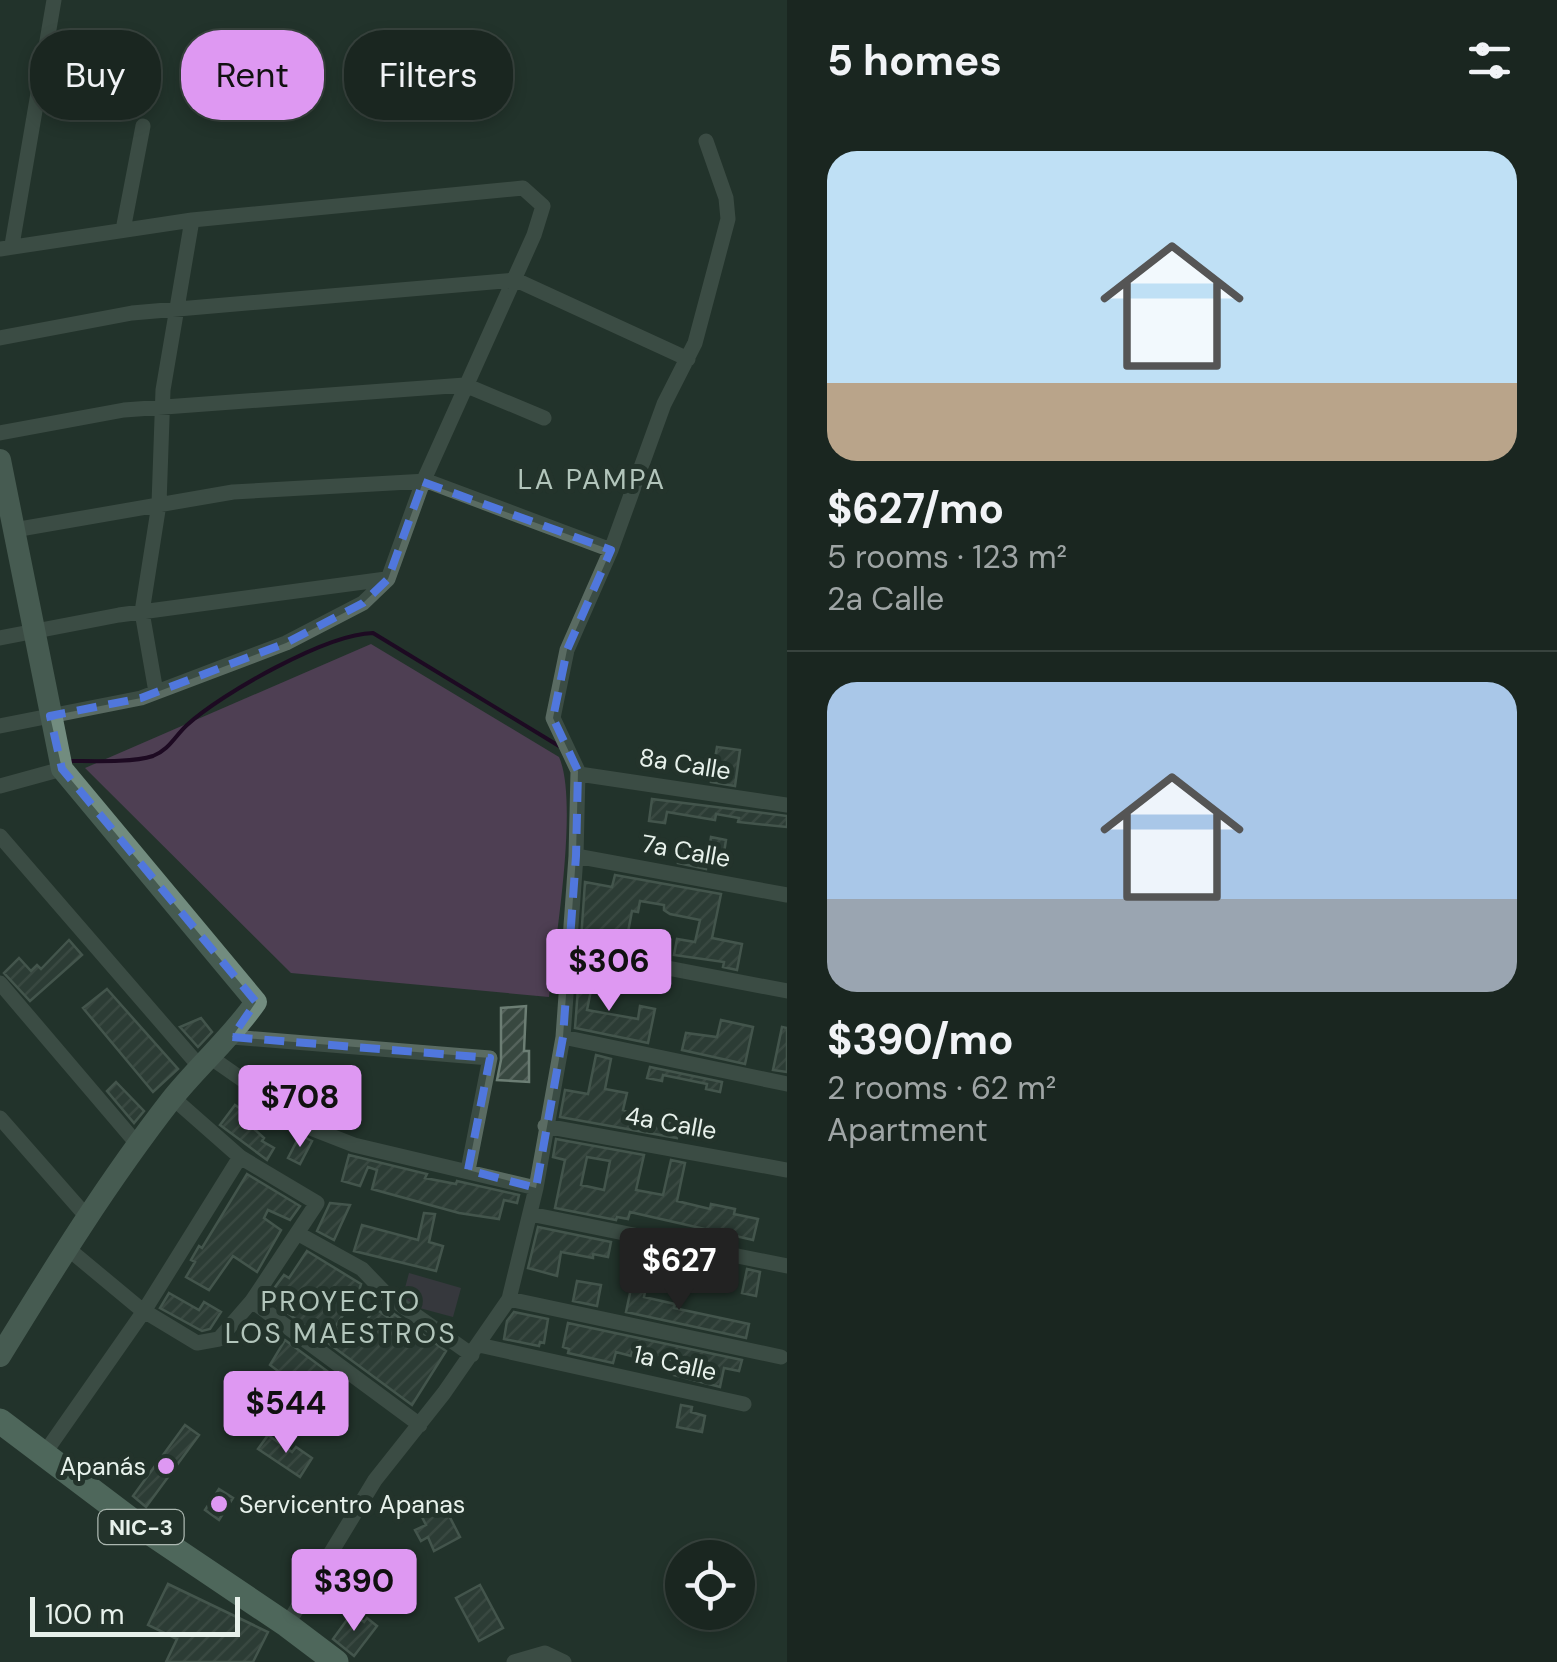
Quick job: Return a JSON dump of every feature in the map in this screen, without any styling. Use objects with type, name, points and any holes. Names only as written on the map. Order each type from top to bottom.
[{"type":"main road","name":"NIC-3","points":[[0,1421],[131,1520],[336,1662]]},
{"type":"street","points":[[0,726],[156,692],[286,644],[363,603],[388,579],[423,482],[543,206],[524,188],[192,220],[6,247],[54,0]]},
{"type":"street","points":[[123,230],[143,126]]},
{"type":"street","points":[[287,1625],[375,1480],[476,1350],[509,1299],[536,1188],[563,1037],[570,949],[578,771],[553,718],[567,650],[610,550],[664,404],[688,359],[728,219],[726,198],[706,142]]},
{"type":"street","points":[[156,692],[142,612],[159,504],[162,407],[192,220]]},
{"type":"street","points":[[0,338],[132,313],[514,280],[688,359]]},
{"type":"street","points":[[0,433],[124,410],[466,385],[544,418]]},
{"type":"street","points":[[0,460],[62,768],[256,1002],[232,1036],[173,1098],[138,1145],[66,1247],[0,1356]]},
{"type":"street","points":[[14,530],[233,492],[423,482],[610,550]]},
{"type":"street","points":[[0,638],[142,612],[388,579]]},
{"type":"street","points":[[0,786],[62,768]]},
{"type":"street","name":"8a Calle","points":[[578,771],[787,805]]},
{"type":"street","points":[[0,836],[205,1062],[313,1129],[354,1145],[536,1188]]},
{"type":"street","name":"7a Calle","points":[[576,856],[787,895]]},
{"type":"street","points":[[570,949],[787,991]]},
{"type":"street","points":[[0,983],[138,1145]]},
{"type":"street","points":[[232,1036],[490,1058],[468,1170]]},
{"type":"street","points":[[563,1037],[787,1084]]},
{"type":"street","points":[[66,1247],[144,1311],[197,1343],[219,1338],[252,1302],[317,1203],[240,1157],[173,1098]]},
{"type":"street","points":[[0,1118],[87,1217]]},
{"type":"street","name":"4a Calle","points":[[545,1126],[787,1170]]},
{"type":"street","points":[[44,1454],[144,1311],[240,1157]]},
{"type":"street","points":[[530,1214],[787,1266]]},
{"type":"street","points":[[297,1233],[362,1270],[388,1296],[476,1350]]},
{"type":"street","points":[[509,1299],[781,1357]]},
{"type":"street","points":[[252,1302],[420,1425]]},
{"type":"street","name":"1a Calle","points":[[476,1350],[744,1404]]},
{"type":"street","points":[[514,1662],[545,1653],[564,1662]]},
{"type":"highlighted area","points":[[423,482],[611,550],[567,650],[553,718],[578,771],[576,856],[563,1037],[536,1188],[468,1170],[490,1058],[232,1037],[256,1002],[62,769],[50,716],[141,698],[286,643],[363,603],[388,579]]},
{"type":"shaded area","points":[[371,644],[559,757],[565,778],[566,838],[549,997],[291,973],[85,768]]},
{"type":"shaded area","points":[[409,1273],[461,1288],[453,1317],[401,1303]]},
{"type":"building","points":[[717,747],[740,750],[735,786],[711,782]]},
{"type":"building","points":[[652,799],[787,816],[787,827],[738,822],[739,818],[716,814],[715,820],[667,812],[665,823],[649,821]]},
{"type":"building","points":[[711,837],[726,840],[723,859],[708,856],[706,869],[678,863],[681,845],[709,850]]},
{"type":"building","points":[[615,875],[721,894],[712,938],[742,944],[737,970],[723,967],[724,962],[674,955],[677,939],[695,942],[700,920],[670,914],[664,905],[640,901],[638,912],[632,911],[625,948],[581,940],[585,882],[612,887]]},
{"type":"building","points":[[69,940],[82,955],[30,1001],[4,973],[19,958],[31,971],[37,965],[41,969]]},
{"type":"building","points":[[580,962],[596,966],[587,1010],[638,1019],[640,1006],[655,1009],[648,1043],[575,1028]]},
{"type":"building","points":[[107,989],[178,1069],[153,1092],[83,1008]]},
{"type":"building","points":[[526,1006],[524,1051],[529,1051],[529,1082],[497,1080],[501,1008]]},
{"type":"building","points":[[201,1018],[212,1032],[198,1047],[180,1027]]},
{"type":"building","points":[[721,1020],[753,1027],[745,1064],[682,1050],[686,1033],[717,1037]]},
{"type":"building","points":[[782,1027],[787,1028],[787,1072],[773,1070]]},
{"type":"building","points":[[596,1055],[611,1059],[605,1089],[627,1093],[623,1110],[680,1126],[677,1138],[560,1117],[565,1090],[588,1094]]},
{"type":"building","points":[[650,1067],[722,1082],[720,1092],[706,1089],[707,1084],[663,1075],[662,1081],[647,1078]]},
{"type":"building","points":[[116,1082],[144,1111],[134,1123],[107,1091]]},
{"type":"building","points":[[235,1105],[258,1121],[253,1128],[264,1138],[262,1141],[274,1148],[267,1160],[220,1125]]},
{"type":"building","points":[[300,1135],[312,1141],[300,1164],[288,1158]]},
{"type":"building","points":[[556,1139],[644,1155],[636,1190],[663,1195],[671,1160],[685,1163],[677,1201],[710,1209],[711,1204],[735,1209],[734,1214],[758,1219],[753,1240],[630,1212],[628,1219],[616,1220],[555,1208],[565,1160],[553,1157]],"holes":[[[587,1157],[610,1161],[604,1190],[581,1185]]]},
{"type":"building","points":[[349,1155],[427,1174],[425,1178],[519,1195],[517,1203],[504,1200],[499,1219],[459,1213],[372,1189],[377,1170],[368,1167],[360,1186],[342,1181]]},
{"type":"building","points":[[247,1174],[300,1206],[290,1220],[268,1210],[264,1218],[281,1230],[257,1272],[233,1256],[209,1290],[186,1277],[195,1262],[191,1260]]},
{"type":"building","points":[[330,1203],[350,1205],[334,1240],[317,1231]]},
{"type":"building","points":[[424,1213],[435,1214],[429,1242],[443,1246],[436,1271],[354,1251],[362,1225],[418,1240]]},
{"type":"building","points":[[538,1227],[611,1242],[608,1257],[561,1252],[557,1276],[528,1268]]},
{"type":"building","points":[[307,1251],[361,1284],[359,1291],[375,1301],[367,1313],[351,1303],[335,1327],[354,1339],[375,1308],[390,1319],[394,1314],[446,1351],[412,1405],[267,1298],[284,1275],[289,1278]]},
{"type":"building","points":[[672,1254],[686,1257],[681,1279],[667,1277]]},
{"type":"building","points":[[747,1269],[760,1272],[756,1296],[742,1293]]},
{"type":"building","points":[[633,1279],[647,1282],[644,1297],[675,1304],[674,1308],[749,1324],[746,1338],[626,1312]]},
{"type":"building","points":[[577,1281],[601,1285],[597,1306],[573,1301]]},
{"type":"building","points":[[169,1293],[199,1310],[204,1302],[221,1312],[210,1329],[202,1331],[160,1308]]},
{"type":"building","points":[[514,1312],[548,1319],[544,1343],[539,1346],[504,1339],[507,1321]]},
{"type":"building","points":[[568,1323],[742,1360],[739,1371],[724,1368],[720,1387],[674,1375],[677,1362],[663,1357],[616,1352],[613,1363],[568,1353],[569,1349],[563,1347]]},
{"type":"building","points":[[285,1340],[342,1382],[332,1400],[305,1383],[297,1394],[277,1381],[282,1374],[270,1365]]},
{"type":"building","points":[[681,1405],[705,1416],[702,1432],[677,1427]]},
{"type":"building","name":"Apanás","points":[[185,1425],[199,1435],[146,1507],[133,1496]]},
{"type":"building","points":[[268,1435],[292,1452],[296,1447],[312,1458],[300,1477],[258,1449]]},
{"type":"building","name":"Servicentro Apanas","points":[[219,1489],[233,1498],[219,1520],[205,1510]]},
{"type":"building","points":[[441,1500],[460,1537],[434,1551],[428,1537],[421,1541],[415,1530],[426,1525],[419,1511]]},
{"type":"building","points":[[168,1584],[268,1632],[253,1662],[166,1662],[177,1639],[148,1625]]},
{"type":"building","points":[[480,1585],[503,1628],[479,1641],[456,1598]]},
{"type":"building","points":[[352,1613],[377,1626],[354,1656],[333,1639]]},
{"type":"waterway","points":[[68,761],[123,761],[153,756],[203,712],[249,682],[329,643],[373,633],[559,746]]},
{"type":"place","name":"Apanás","points":[[166,1466]]},
{"type":"place","name":"Servicentro Apanas","points":[[219,1504]]},
{"type":"district","name":"LA PAMPA","points":[[592,479]]},
{"type":"district","name":"PROYECTO LOS MAESTROS","points":[[341,1317]]}]
